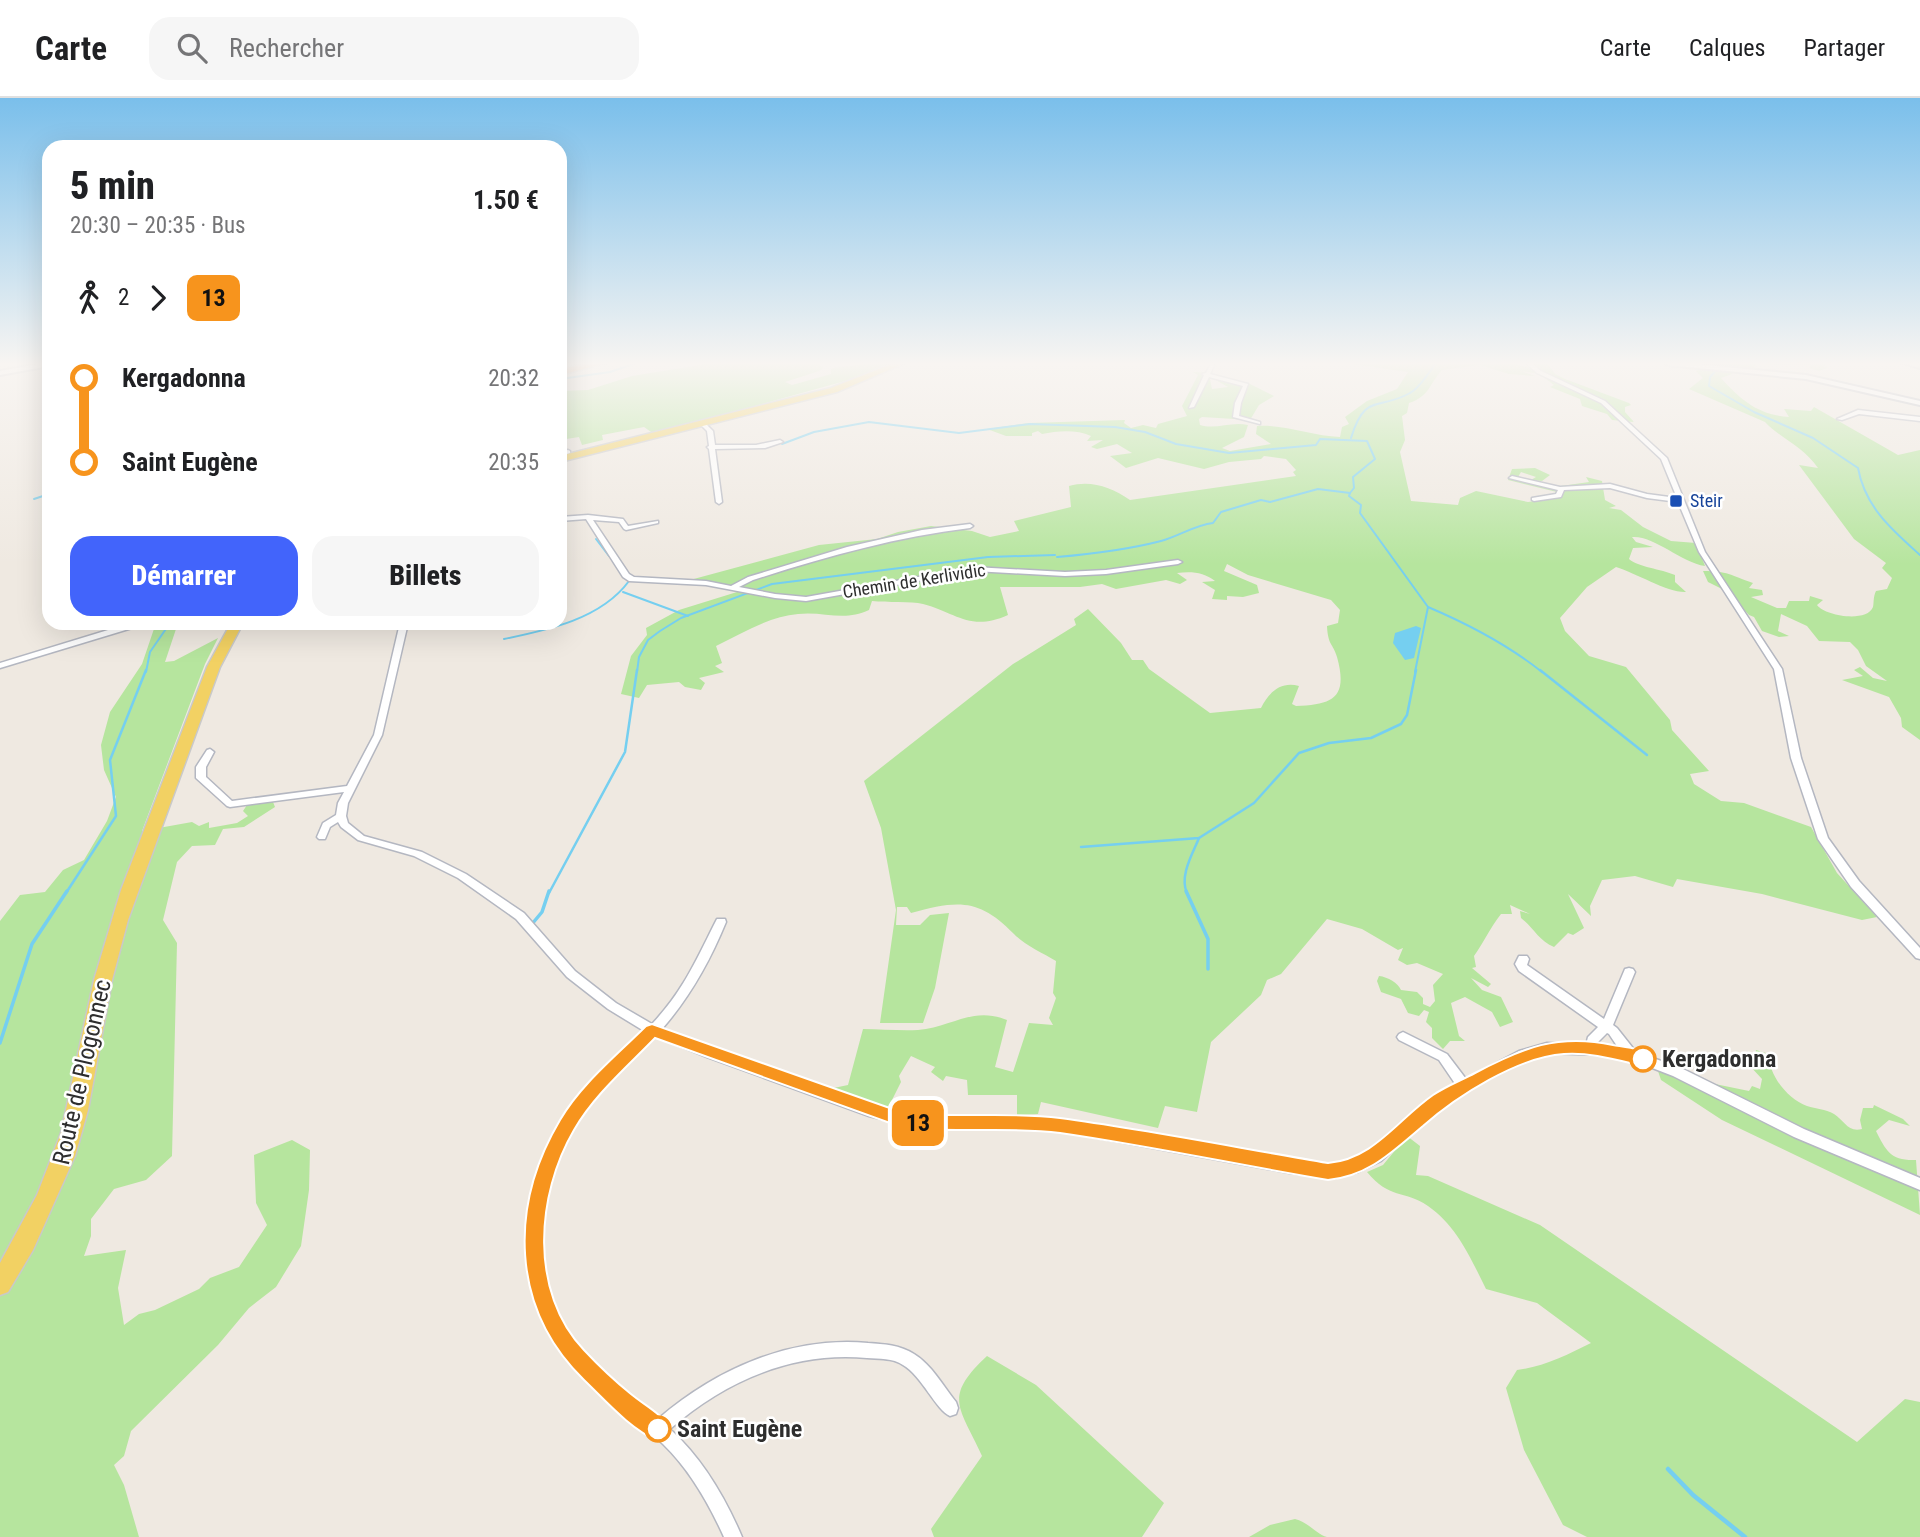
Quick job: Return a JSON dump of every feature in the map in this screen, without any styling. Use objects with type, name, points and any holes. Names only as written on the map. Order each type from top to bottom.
[{"type":"main road","points":[[567,456],[677,430]]},
{"type":"main road","name":"Route de Plogonnec","points":[[0,1283],[35,1223],[65,1154],[78,1109],[103,980],[155,818],[220,649],[232,630]]},
{"type":"main road","name":"Route de Plogonnec","points":[[146,852],[233,646],[243,630]]},
{"type":"street","points":[[710,430],[719,502]]},
{"type":"street","points":[[1635,430],[1664,458],[1718,581],[1763,643],[1778,669],[1796,758],[1823,839],[1855,884],[1920,955]]},
{"type":"street","points":[[710,447],[749,445],[768,448],[780,442]]},
{"type":"street","points":[[1512,478],[1561,489],[1610,486],[1647,496],[1681,500]]},
{"type":"street","points":[[1534,499],[1559,496],[1561,489]]},
{"type":"street","name":"Chemin de Kerlividic","points":[[589,518],[626,575],[632,579],[734,587],[775,596],[806,599],[974,569],[1065,574],[1106,572],[1178,562]]},
{"type":"street","points":[[567,519],[621,520],[626,528],[656,522]]},
{"type":"street","name":"Chemin de Kerlividic","points":[[734,587],[749,578],[920,532],[970,526]]},
{"type":"street","points":[[0,666],[116,630]]},
{"type":"street","points":[[402,630],[377,734],[348,789],[341,816],[344,825],[355,835],[429,859],[490,893],[520,916],[579,982],[652,1030],[901,1120],[933,1124],[990,1121],[1049,1124],[1321,1171],[1342,1171],[1368,1161],[1430,1108],[1463,1085],[1520,1056],[1541,1049],[1591,1049],[1631,1055],[1677,1072],[1772,1121],[1920,1184]]},
{"type":"street","points":[[210,752],[201,767],[201,778],[230,804],[348,789]]},
{"type":"street","points":[[322,837],[326,824],[341,816]]},
{"type":"street","points":[[721,922],[695,977],[652,1030],[598,1084],[567,1125],[539,1197],[532,1245],[543,1302],[574,1356],[622,1402],[658,1429],[705,1485],[733,1537]]},
{"type":"street","points":[[1523,959],[1521,964],[1524,968],[1607,1027],[1623,1041],[1631,1055]]},
{"type":"street","points":[[1591,1049],[1592,1040],[1607,1027],[1629,972]]},
{"type":"street","points":[[1403,1037],[1443,1057],[1463,1085]]},
{"type":"street","points":[[658,1429],[684,1407],[723,1383],[772,1361],[821,1349],[868,1349],[906,1358],[922,1371],[950,1408]]},
{"type":"green space","points":[[567,430],[627,430],[602,435],[603,440],[582,445],[579,437],[567,439]]},
{"type":"green space","points":[[649,430],[668,430],[654,434]]},
{"type":"green space","points":[[990,430],[1246,430],[1244,437],[1222,448],[1230,451],[1271,444],[1256,434],[1256,430],[1294,430],[1340,437],[1341,430],[1404,430],[1405,440],[1400,452],[1411,501],[1458,505],[1460,498],[1476,491],[1528,502],[1562,497],[1561,493],[1508,480],[1512,469],[1535,468],[1550,475],[1542,481],[1531,480],[1536,477],[1521,472],[1518,477],[1512,478],[1554,487],[1589,482],[1586,477],[1602,481],[1605,500],[1616,506],[1609,508],[1621,510],[1643,527],[1671,541],[1696,543],[1705,566],[1686,560],[1649,540],[1632,537],[1636,542],[1653,547],[1633,548],[1629,559],[1675,575],[1675,582],[1686,592],[1670,589],[1616,567],[1587,587],[1560,618],[1565,631],[1589,656],[1626,667],[1670,720],[1672,730],[1709,771],[1690,774],[1694,784],[1721,801],[1744,803],[1811,827],[1837,873],[1877,917],[1862,920],[1762,894],[1677,879],[1673,887],[1635,876],[1602,880],[1590,906],[1591,916],[1568,894],[1584,928],[1573,935],[1568,933],[1554,947],[1521,918],[1520,911],[1530,914],[1510,905],[1512,914],[1501,914],[1474,956],[1476,967],[1472,968],[1491,984],[1488,987],[1471,978],[1482,990],[1501,997],[1513,1022],[1500,1027],[1492,1012],[1465,997],[1451,1003],[1459,1036],[1465,1041],[1450,1041],[1443,1049],[1432,1038],[1432,1028],[1426,1022],[1429,1012],[1424,1010],[1419,1016],[1408,1013],[1401,999],[1381,992],[1377,981],[1379,976],[1389,979],[1401,990],[1417,992],[1423,998],[1423,1004],[1430,1007],[1435,1001],[1433,985],[1443,974],[1417,963],[1407,965],[1398,960],[1403,948],[1398,950],[1362,929],[1327,919],[1281,974],[1267,980],[1261,995],[1211,1042],[1197,1112],[1165,1106],[1158,1128],[1041,1102],[1038,1114],[1017,1115],[1017,1095],[968,1095],[967,1080],[946,1076],[943,1081],[931,1072],[935,1067],[911,1056],[899,1076],[901,1082],[887,1110],[824,1090],[848,1085],[863,1029],[918,1030],[973,1016],[995,1016],[1007,1020],[995,1067],[1013,1072],[1029,1023],[1053,1025],[1049,1018],[1056,998],[1053,993],[1056,961],[1023,942],[990,914],[978,908],[955,904],[911,913],[907,907],[897,907],[896,925],[920,925],[930,915],[949,913],[935,988],[923,1023],[880,1023],[896,910],[881,828],[864,781],[1013,664],[1076,625],[1074,619],[1088,609],[1121,643],[1132,660],[1143,660],[1149,669],[1210,713],[1261,708],[1276,689],[1287,685],[1299,686],[1292,704],[1296,706],[1329,701],[1339,690],[1341,681],[1327,626],[1338,623],[1340,610],[1331,600],[1248,575],[1227,564],[1224,571],[1257,585],[1259,593],[1243,597],[1227,596],[1227,600],[1212,599],[1215,590],[1202,582],[1215,581],[1202,574],[1187,572],[1177,573],[1187,580],[1180,584],[1166,580],[1116,589],[1102,584],[1080,587],[1000,587],[1008,615],[983,622],[964,619],[923,604],[872,601],[869,610],[851,615],[787,615],[756,626],[716,646],[722,663],[715,666],[724,672],[699,678],[705,683],[701,690],[685,687],[679,682],[647,685],[639,698],[621,694],[631,656],[647,635],[646,628],[679,610],[737,592],[690,580],[819,545],[877,539],[931,526],[972,531],[990,537],[1019,531],[1014,521],[1071,507],[1069,486],[1077,484],[1101,486],[1130,500],[1296,476],[1293,472],[1296,470],[1286,459],[1264,456],[1261,459],[1229,462],[1204,469],[1158,458],[1126,468],[1110,456],[1132,453],[1117,444],[1097,449],[1091,447],[1103,440],[1087,441],[1091,436],[1079,432],[1042,434],[1038,431],[1032,433],[1032,436],[1006,436]]},
{"type":"green space","points":[[1775,430],[1855,430],[1898,455],[1920,450],[1920,740],[1902,727],[1901,718],[1889,697],[1842,680],[1863,676],[1854,670],[1860,667],[1873,678],[1887,681],[1866,666],[1858,650],[1850,642],[1819,641],[1807,626],[1781,614],[1778,631],[1789,636],[1779,637],[1762,631],[1754,617],[1726,591],[1708,582],[1703,571],[1724,573],[1753,583],[1749,588],[1762,590],[1763,595],[1751,597],[1777,608],[1786,608],[1789,601],[1809,601],[1810,596],[1823,600],[1817,605],[1821,609],[1846,616],[1869,612],[1873,607],[1876,591],[1887,589],[1892,578],[1882,568],[1886,563],[1854,539],[1799,465],[1818,468],[1806,454]]},
{"type":"green space","points":[[154,630],[176,630],[165,662],[174,661],[218,638],[205,664],[142,831],[192,822],[199,826],[209,822],[209,828],[237,823],[248,816],[243,811],[247,805],[273,802],[275,807],[244,827],[223,829],[215,845],[192,846],[177,862],[163,920],[177,943],[172,1156],[146,1180],[114,1189],[91,1219],[91,1236],[84,1256],[126,1250],[118,1288],[124,1325],[139,1314],[155,1310],[199,1289],[210,1278],[239,1267],[267,1225],[256,1203],[254,1155],[292,1140],[310,1150],[309,1190],[301,1246],[276,1287],[249,1308],[218,1345],[131,1431],[124,1456],[114,1465],[124,1485],[139,1537],[0,1537],[0,921],[20,895],[45,892],[63,870],[84,860],[107,821],[116,797],[104,770],[101,745],[110,712],[142,664]]},
{"type":"green space","points":[[1756,1050],[1769,1054],[1775,1077],[1792,1098],[1807,1106],[1834,1114],[1850,1128],[1862,1129],[1860,1120],[1863,1108],[1873,1108],[1874,1105],[1903,1119],[1910,1126],[1889,1120],[1876,1131],[1895,1157],[1916,1160],[1920,1215],[1722,1120],[1661,1080],[1658,1071],[1671,1072],[1710,1091],[1715,1084],[1749,1091],[1752,1086],[1760,1089],[1762,1079],[1749,1065]]},
{"type":"green space","points":[[1407,1136],[1420,1146],[1416,1175],[1428,1176],[1540,1225],[1857,1442],[1905,1399],[1920,1402],[1920,1537],[1587,1537],[1563,1525],[1524,1450],[1506,1388],[1517,1370],[1546,1363],[1591,1343],[1537,1303],[1486,1289],[1455,1233],[1438,1214],[1411,1197],[1383,1187],[1367,1172],[1383,1165]]},
{"type":"green space","points":[[987,1356],[1036,1385],[1164,1503],[1142,1537],[934,1537],[931,1529],[982,1456],[959,1403],[964,1382]]},
{"type":"green space","points":[[1295,1519],[1327,1537],[1249,1537],[1270,1525]]},
{"type":"water","points":[[1416,626],[1421,628],[1414,658],[1405,660],[1393,643],[1395,633]]},
{"type":"waterway","points":[[782,444],[824,430]]},
{"type":"waterway","points":[[936,430],[959,433],[981,430]]},
{"type":"waterway","points":[[1134,430],[1176,444],[1229,453],[1316,445],[1320,439],[1367,441],[1375,459],[1353,477],[1354,488],[1350,493]]},
{"type":"waterway","points":[[1351,438],[1354,430]]},
{"type":"waterway","points":[[1795,430],[1813,438],[1858,468],[1873,506],[1890,527],[1920,555]]},
{"type":"waterway","points":[[1057,557],[1161,541],[1213,523],[1221,512],[1261,500],[1270,502],[1318,489],[1350,493]]},
{"type":"waterway","points":[[1350,493],[1349,496],[1361,505],[1360,513],[1428,607]]},
{"type":"waterway","points":[[34,499],[42,496]]},
{"type":"waterway","points":[[596,539],[609,556]]},
{"type":"waterway","points":[[687,616],[772,584],[988,557],[1055,555]]},
{"type":"waterway","points":[[567,623],[604,605],[629,581],[626,578]]},
{"type":"waterway","points":[[623,592],[687,616]]},
{"type":"waterway","points":[[1415,672],[1428,607]]},
{"type":"waterway","points":[[1428,607],[1487,636],[1542,672]]},
{"type":"waterway","points":[[637,672],[639,657],[648,640],[687,616]]},
{"type":"waterway","points":[[146,672],[150,652],[165,630]]},
{"type":"waterway","points":[[504,639],[542,630]]},
{"type":"waterway","points":[[66,893],[116,816],[110,760],[146,670]]},
{"type":"waterway","points":[[549,893],[625,752],[637,670]]},
{"type":"waterway","points":[[1199,838],[1254,803],[1299,753],[1329,743],[1371,738],[1401,724],[1407,715],[1416,670]]},
{"type":"waterway","points":[[1540,670],[1647,755]]},
{"type":"waterway","points":[[1081,847],[1199,838]]},
{"type":"waterway","points":[[1187,893],[1186,872],[1199,838]]},
{"type":"waterway","points":[[0,1043],[32,944],[67,891]]},
{"type":"waterway","points":[[532,924],[542,912],[549,891]]},
{"type":"waterway","points":[[1186,891],[1208,939],[1208,969]]},
{"type":"waterway","points":[[1668,1469],[1693,1495],[1745,1537]]},
{"type":"bus line","name":"13","points":[[658,1429],[622,1402],[574,1356],[543,1302],[532,1245],[537,1204],[549,1164],[567,1125],[598,1084],[652,1030],[711,1054],[901,1120],[933,1124],[990,1121],[1038,1123],[1328,1172],[1348,1170],[1376,1157],[1439,1100],[1525,1054],[1564,1047],[1604,1050],[1643,1059]]},
{"type":"place","name":"Steir","points":[[1676,501]]},
{"type":"place","name":"Kergadonna","points":[[1643,1059]]},
{"type":"place","name":"Saint Eugène","points":[[658,1429]]}]
